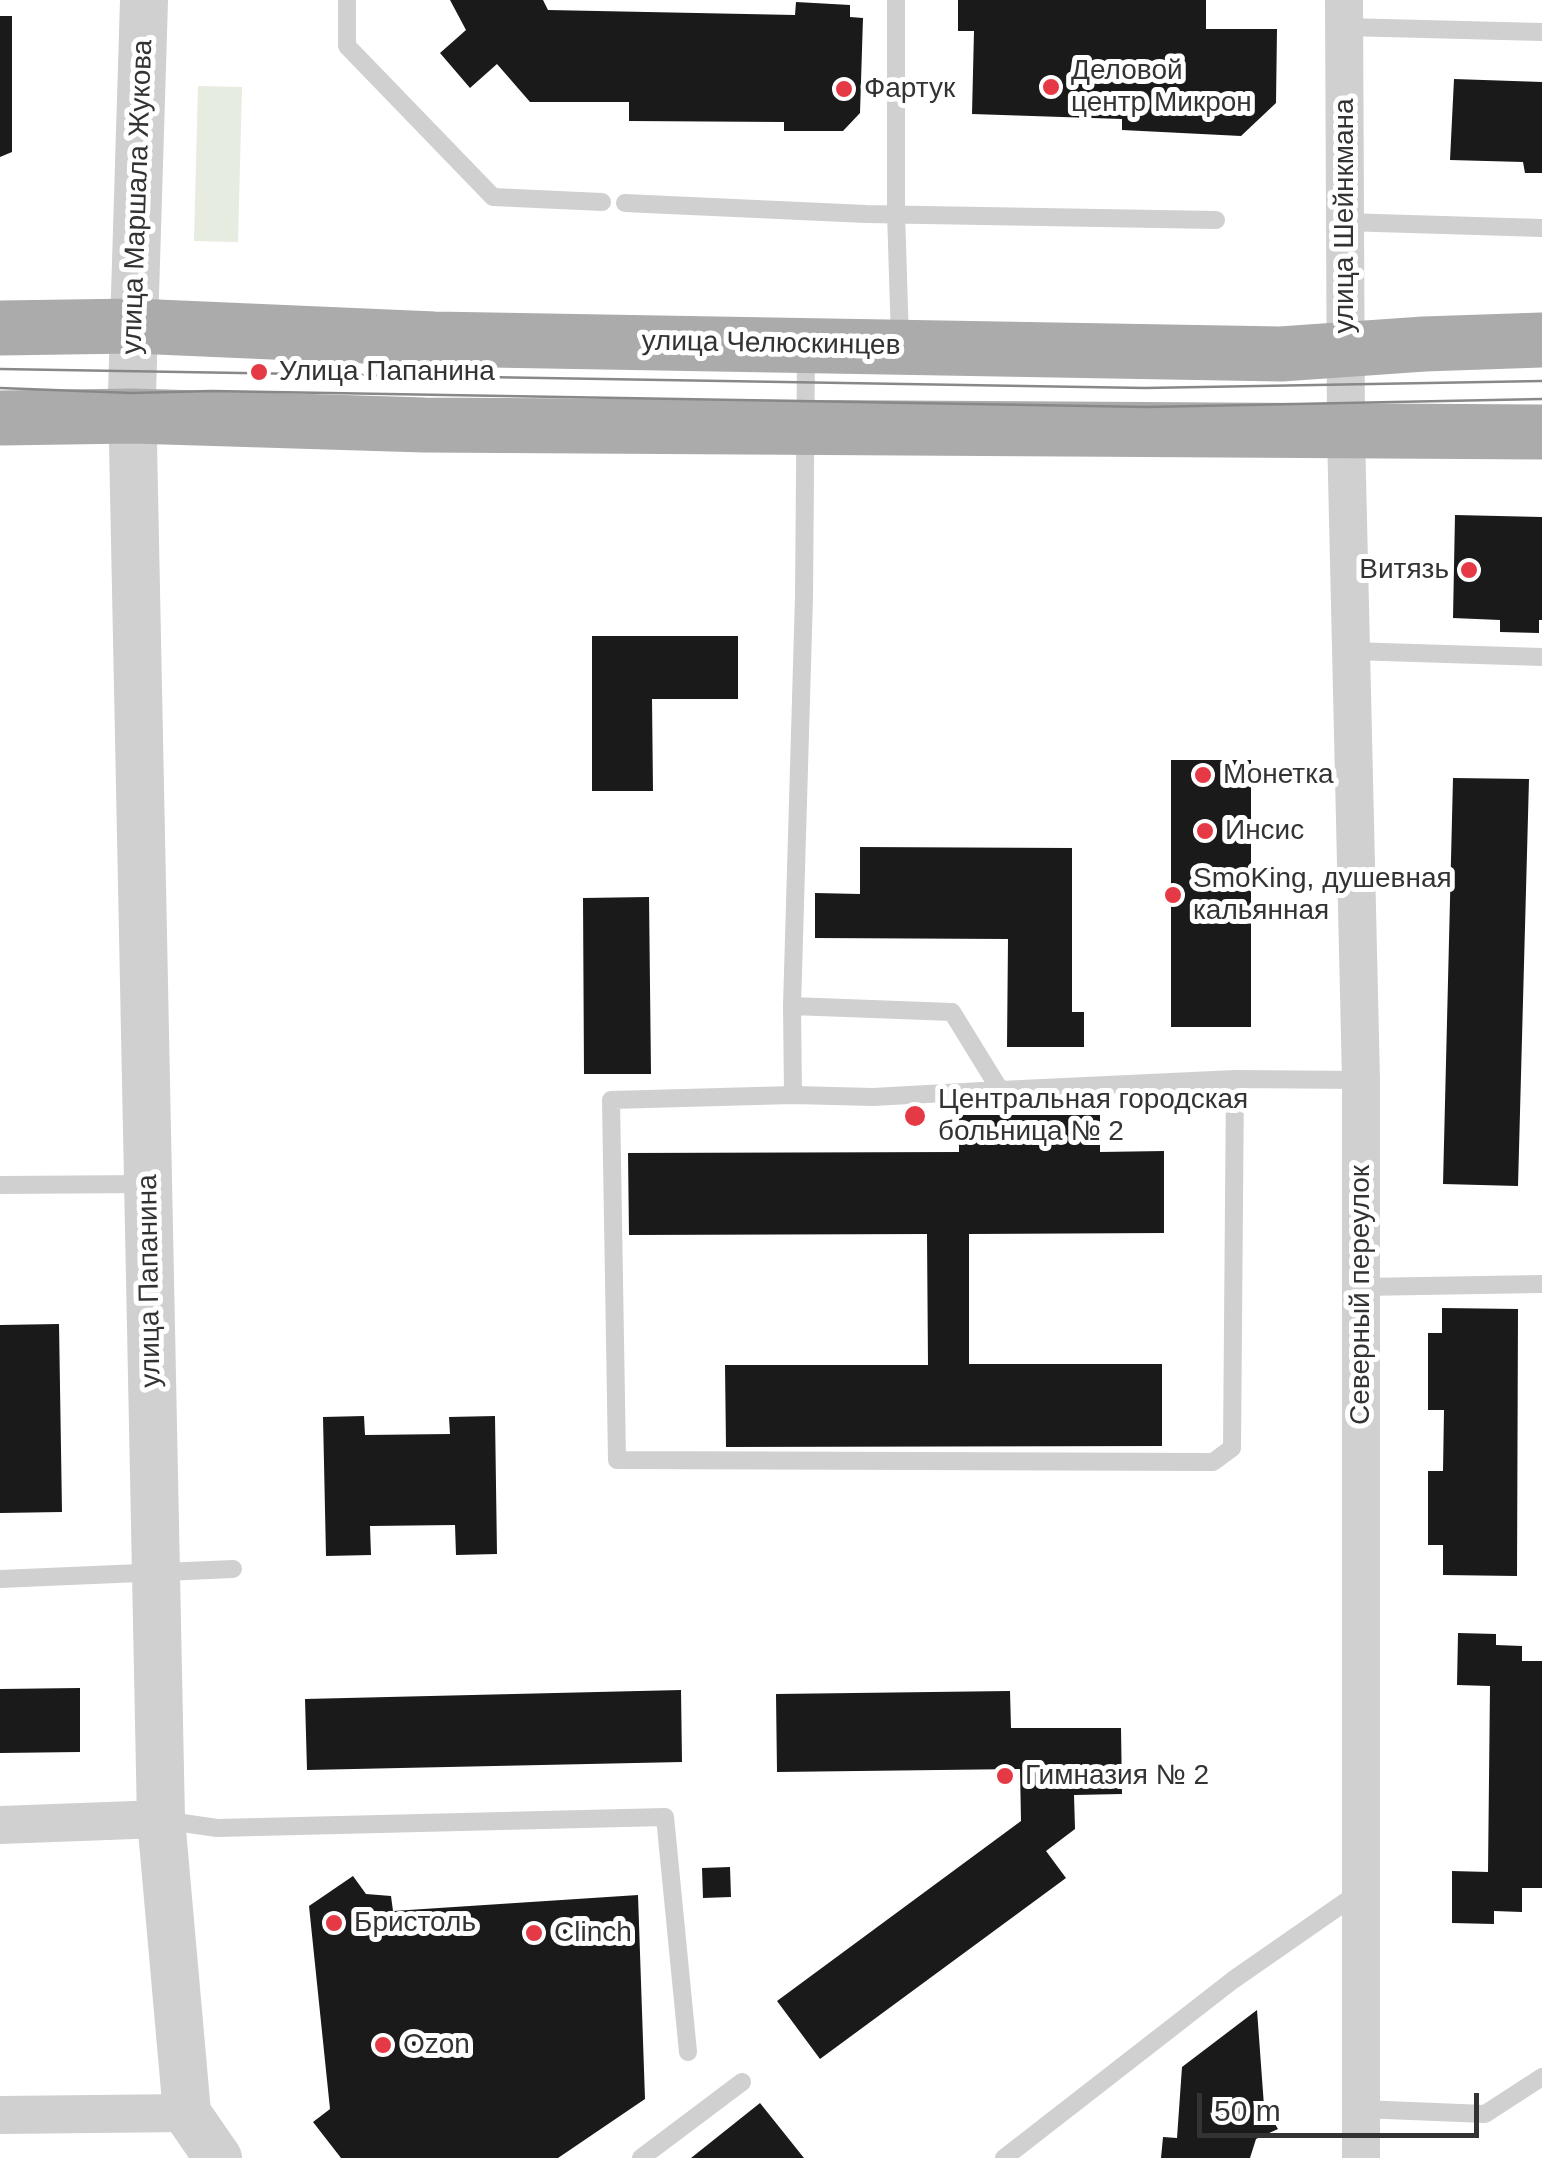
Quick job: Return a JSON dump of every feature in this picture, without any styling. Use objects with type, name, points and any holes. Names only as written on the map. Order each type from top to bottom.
[{"type":"main road","name":"улица Челюскинцев","points":[[0,328],[134,326],[434,338],[1281,354],[1542,340]]},
{"type":"main road","points":[[0,418],[132,405],[404,424],[1542,432]]},
{"type":"street","name":"улица Маршала Жукова","points":[[132,405],[144,0]]},
{"type":"street","name":"улица Шейнкмана","points":[[1344,14],[1346,432]]},
{"type":"street","name":"улица Папанина","points":[[132,405],[161,1820],[187,2112],[218,2158]]},
{"type":"street","name":"Северный переулок","points":[[1346,432],[1361,1080],[1361,2158]]},
{"type":"street","points":[[0,1825],[161,1820]]},
{"type":"street","points":[[0,2116],[187,2112]]},
{"type":"lane","points":[[347,0],[347,46],[492,198],[602,202]]},
{"type":"lane","points":[[896,0],[896,212],[901,347]]},
{"type":"lane","points":[[1344,14],[1542,32]]},
{"type":"lane","points":[[625,203],[1216,220]]},
{"type":"lane","points":[[1344,222],[1542,228]]},
{"type":"lane","points":[[793,1095],[806,345]]},
{"type":"lane","points":[[1351,651],[1542,657]]},
{"type":"lane","points":[[792,1006],[952,1012],[1000,1090]]},
{"type":"lane","points":[[1235,1080],[1232,1448],[1213,1462],[617,1460],[610,1100],[873,1097],[1235,1080],[1361,1080]]},
{"type":"lane","points":[[0,1185],[148,1184]]},
{"type":"lane","points":[[1361,1288],[1542,1284]]},
{"type":"lane","points":[[0,1579],[233,1569]]},
{"type":"lane","points":[[161,1820],[217,1828],[665,1817],[688,2052]]},
{"type":"lane","points":[[1004,2158],[1233,1980],[1362,1890]]},
{"type":"lane","points":[[1361,2109],[1485,2114],[1542,2077]]},
{"type":"lane","points":[[641,2158],[742,2082]]},
{"type":"shaded area","points":[[198,86],[242,87],[238,242],[194,241]]},
{"type":"building","points":[[450,0],[543,0],[548,10],[795,15],[796,2],[850,5],[850,17],[863,18],[860,113],[843,131],[784,131],[784,122],[629,121],[629,102],[530,102],[497,64],[470,88],[440,53],[466,30]]},
{"type":"building","points":[[958,0],[1206,0],[1206,29],[1277,29],[1276,103],[1241,136],[1122,130],[1122,119],[972,114],[974,31],[958,31]]},
{"type":"building","points":[[0,16],[12,16],[12,152],[0,157]]},
{"type":"building","points":[[1454,79],[1542,82],[1542,173],[1525,173],[1523,162],[1450,160]]},
{"type":"building","points":[[1455,515],[1542,517],[1539,633],[1500,632],[1500,620],[1453,618]]},
{"type":"building","points":[[592,636],[738,636],[738,699],[652,699],[653,791],[592,791]]},
{"type":"building","points":[[1171,760],[1251,760],[1251,1027],[1171,1027]]},
{"type":"building","points":[[1453,778],[1529,779],[1518,1186],[1443,1184]]},
{"type":"building","points":[[860,847],[1072,848],[1072,1012],[1084,1012],[1084,1047],[1007,1047],[1008,939],[815,938],[815,893],[860,894]]},
{"type":"building","points":[[649,897],[651,1074],[584,1074],[583,898]]},
{"type":"building","points":[[959,1115],[1100,1115],[1100,1152],[1164,1151],[1164,1233],[969,1234],[969,1364],[1162,1364],[1162,1446],[726,1447],[725,1365],[928,1365],[927,1234],[629,1235],[628,1153],[959,1152]]},
{"type":"building","points":[[1442,1308],[1518,1309],[1517,1576],[1443,1575],[1443,1545],[1428,1545],[1428,1471],[1443,1471],[1444,1410],[1428,1410],[1428,1333],[1442,1333]]},
{"type":"building","points":[[59,1324],[62,1512],[0,1513],[0,1325]]},
{"type":"building","points":[[364,1416],[365,1435],[450,1434],[449,1417],[495,1416],[497,1554],[456,1555],[455,1525],[370,1526],[371,1555],[326,1556],[323,1417]]},
{"type":"building","points":[[1458,1633],[1496,1634],[1496,1645],[1522,1646],[1522,1661],[1542,1661],[1542,1888],[1522,1888],[1522,1912],[1494,1911],[1494,1924],[1452,1923],[1452,1871],[1488,1872],[1490,1686],[1457,1685]]},
{"type":"building","points":[[80,1688],[80,1752],[0,1753],[0,1689]]},
{"type":"building","points":[[681,1690],[682,1762],[307,1770],[305,1699]]},
{"type":"building","points":[[1010,1691],[1011,1728],[1121,1728],[1122,1794],[1074,1795],[1075,1829],[1046,1851],[1066,1878],[820,2059],[777,2001],[1021,1821],[1020,1769],[777,1772],[776,1694]]},
{"type":"building","points":[[730,1867],[731,1897],[703,1898],[702,1868]]},
{"type":"building","points":[[353,1876],[366,1894],[391,1896],[393,1911],[638,1895],[645,2099],[558,2158],[341,2158],[313,2122],[330,2109],[309,1906]]},
{"type":"building","points":[[1257,2010],[1264,2106],[1278,2129],[1256,2139],[1250,2158],[1161,2158],[1163,2137],[1177,2138],[1182,2067]]},
{"type":"building","points":[[760,2103],[804,2158],[691,2158]]},
{"type":"tram line","points":[[0,369],[1145,388],[1542,381]]},
{"type":"tram line","points":[[0,388],[1147,407],[1542,399]]},
{"type":"place","name":"Деловой центр Микрон","points":[[1051,87]]},
{"type":"place","name":"Фартук","points":[[844,89]]},
{"type":"place","name":"Улица Папанина","points":[[259,372]]},
{"type":"place","name":"Витязь","points":[[1469,570]]},
{"type":"place","name":"Монетка","points":[[1203,775]]},
{"type":"place","name":"Инсис","points":[[1205,831]]},
{"type":"place","name":"SmoKing, душевная кальянная","points":[[1173,895]]},
{"type":"place","name":"Центральная городская больница № 2","points":[[915,1116]]},
{"type":"place","name":"Гимназия № 2","points":[[1005,1776]]},
{"type":"place","name":"Бристоль","points":[[334,1923]]},
{"type":"place","name":"Clinch","points":[[534,1933]]},
{"type":"place","name":"Ozon","points":[[383,2045]]}]
